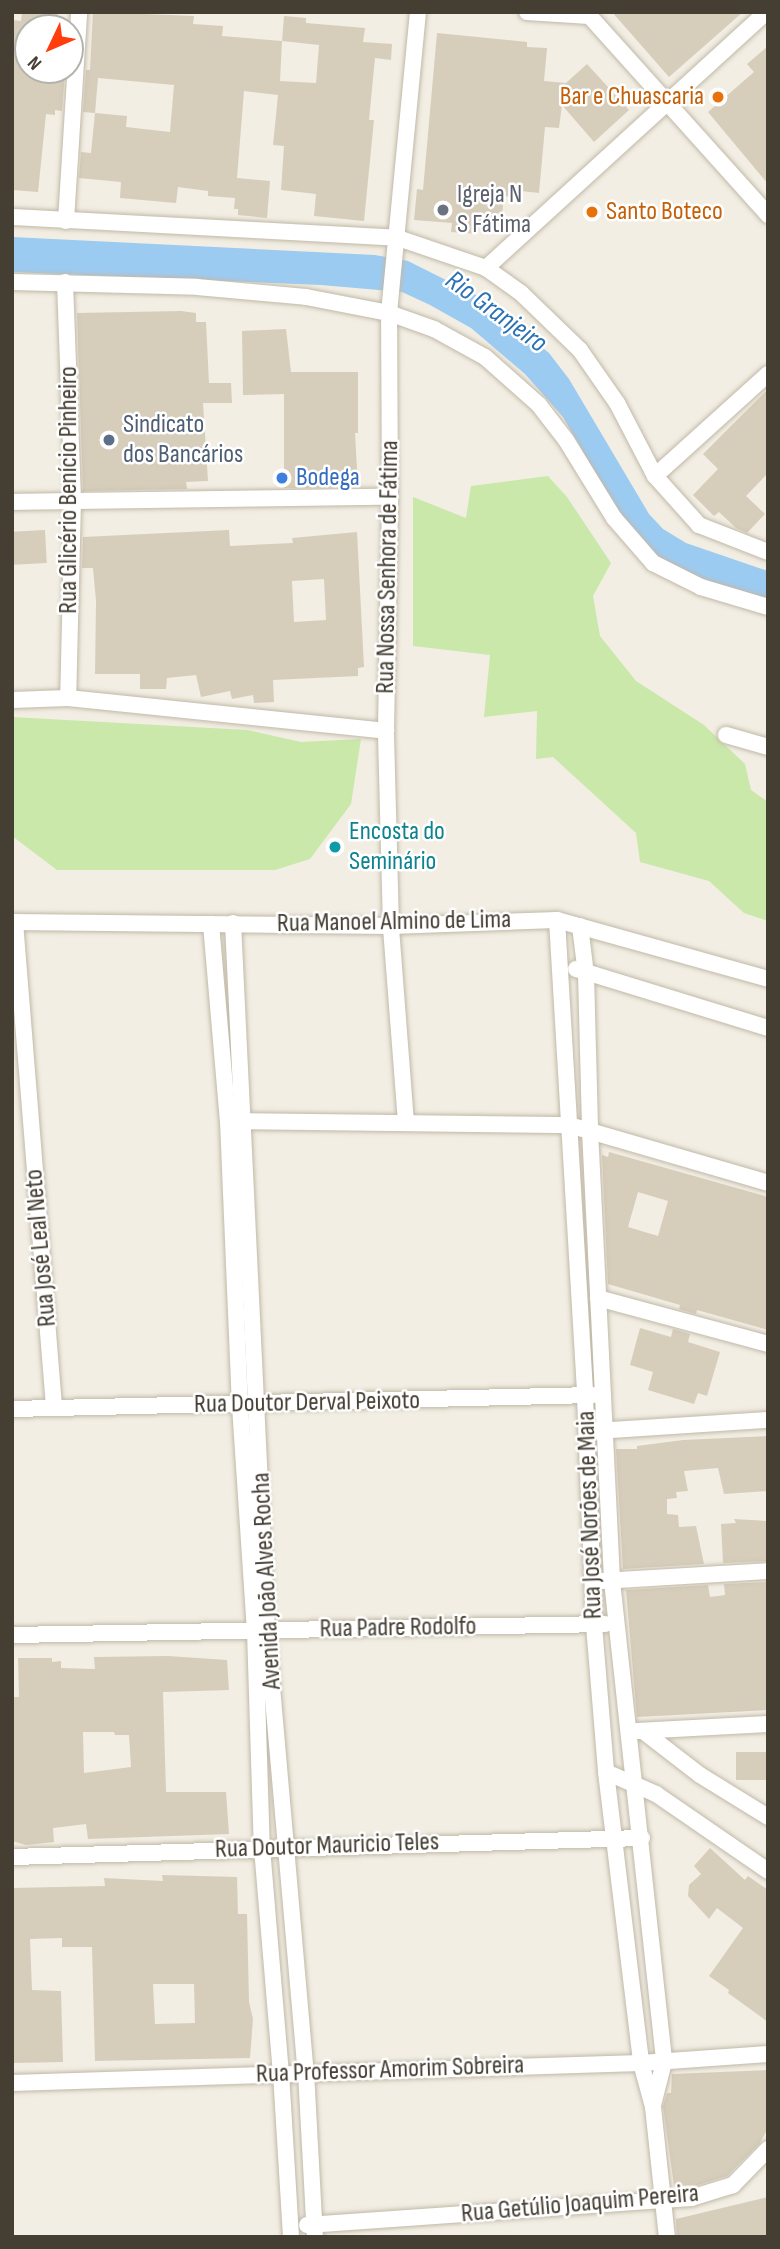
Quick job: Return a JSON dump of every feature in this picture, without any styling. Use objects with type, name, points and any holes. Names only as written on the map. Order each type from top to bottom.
[{"type":"street","points":[[66,221],[79,12]]},
{"type":"street","name":"Rua Nossa Senhora de Fátima","points":[[406,1123],[391,926],[386,731],[390,307],[418,12]]},
{"type":"street","points":[[527,12],[587,14],[768,215]]},
{"type":"street","points":[[486,268],[766,12]]},
{"type":"street","points":[[12,217],[397,244],[486,268],[530,301],[587,359],[617,403],[655,476],[699,525],[768,552]]},
{"type":"street","points":[[12,282],[197,287],[390,307],[485,357],[539,405],[566,440],[614,518],[653,563],[701,587],[768,607]]},
{"type":"street","name":"Rua Glicério Benício Pinheiro","points":[[65,282],[73,500],[68,698]]},
{"type":"street","points":[[655,476],[768,373]]},
{"type":"street","points":[[12,502],[390,497]]},
{"type":"street","points":[[12,700],[68,698],[386,731]]},
{"type":"street","points":[[726,735],[768,747]]},
{"type":"street","name":"Rua Manoel Almino de Lima","points":[[14,922],[391,926],[557,920],[768,979]]},
{"type":"street","name":"Rua José Norões de Maia","points":[[557,920],[585,1397],[594,1625],[606,1772],[641,2063],[653,2107],[667,2237]]},
{"type":"street","name":"Rua José Leal Neto","points":[[14,922],[54,1407]]},
{"type":"street","name":"Avenida João Alves Rocha","points":[[233,923],[245,1121],[257,1405],[261,1631],[258,1744],[262,1848],[291,2232]]},
{"type":"street","name":"Avenida João Alves Rocha","points":[[211,924],[228,1121],[240,1406],[261,1631],[279,1746],[306,2072],[315,2231]]},
{"type":"street","name":"Rua José Norões de Maia","points":[[580,926],[586,974],[590,1130],[612,1581],[616,1624],[635,1731],[634,1782],[664,2062],[653,2107]]},
{"type":"street","points":[[560,960],[586,974],[768,1028]]},
{"type":"street","points":[[228,1121],[569,1125],[768,1183]]},
{"type":"street","points":[[232,1226],[250,1227]]},
{"type":"street","points":[[598,1298],[768,1344]]},
{"type":"street","points":[[236,1312],[253,1315]]},
{"type":"street","name":"Rua Doutor Derval Peixoto","points":[[12,1409],[240,1406],[585,1397],[602,1394]]},
{"type":"street","points":[[585,1432],[768,1420]]},
{"type":"street","points":[[592,1581],[768,1571]]},
{"type":"street","name":"Rua Padre Rodolfo","points":[[12,1635],[616,1624]]},
{"type":"street","points":[[635,1731],[768,1724]]},
{"type":"street","points":[[635,1731],[768,1817]]},
{"type":"street","points":[[258,1744],[279,1746]]},
{"type":"street","points":[[606,1772],[634,1782],[768,1871]]},
{"type":"street","name":"Rua Doutor Mauricio Teles","points":[[12,1857],[642,1838]]},
{"type":"street","points":[[271,1945],[295,1946]]},
{"type":"street","name":"Rua Professor Amorim Sobreira","points":[[12,2082],[641,2063],[768,2054]]},
{"type":"street","name":"Rua Getúlio Joaquim Pereira","points":[[291,2232],[664,2198],[691,2198],[733,2185],[768,2149]]},
{"type":"green space","points":[[548,476],[567,497],[611,563],[593,596],[600,636],[636,681],[704,725],[745,764],[751,790],[768,802],[768,921],[744,913],[709,881],[640,862],[636,833],[553,757],[536,759],[537,711],[484,717],[490,655],[413,646],[413,497],[466,518],[471,486]]},
{"type":"green space","points":[[12,717],[247,730],[301,742],[361,739],[351,804],[310,859],[275,870],[57,870],[12,836]]},
{"type":"water","name":"Rio Granjeiro","points":[[12,237],[375,255],[408,261],[482,298],[549,353],[569,379],[649,514],[663,529],[686,543],[768,571],[768,600],[700,578],[655,555],[626,527],[563,417],[525,374],[471,328],[430,305],[402,292],[321,285],[12,272]]},
{"type":"building","points":[[22,12],[58,12],[58,14]]},
{"type":"building","points":[[93,12],[194,16],[193,24],[223,26],[222,36],[282,41],[284,16],[306,18],[306,23],[365,28],[363,42],[392,44],[391,60],[375,58],[369,120],[374,120],[364,221],[314,216],[316,194],[281,190],[284,146],[273,145],[278,95],[244,91],[237,178],[270,181],[267,218],[238,215],[238,209],[234,209],[235,198],[208,196],[208,191],[178,187],[176,203],[120,198],[121,182],[79,178],[81,152],[91,153],[95,113],[83,112],[86,70],[90,70]],"holes":[[[282,41],[319,45],[316,83],[280,81]],[[98,78],[174,85],[170,132],[126,127],[127,116],[95,113]]]},
{"type":"building","points":[[612,12],[743,12],[669,77]]},
{"type":"building","points":[[12,20],[14,84],[64,84],[62,111],[55,110],[55,115],[46,114],[38,192],[12,190]]},
{"type":"building","points":[[437,33],[527,42],[527,47],[547,48],[544,81],[566,83],[587,64],[629,110],[594,142],[562,105],[559,128],[545,127],[539,193],[512,190],[511,197],[504,196],[501,225],[479,222],[478,234],[451,232],[452,223],[414,220],[417,189],[423,190]]},
{"type":"building","points":[[768,46],[768,184],[708,112],[754,72],[747,64]]},
{"type":"building","points":[[77,313],[196,313],[196,322],[206,322],[209,383],[231,383],[232,403],[203,403],[208,481],[186,482],[187,489],[83,491]]},
{"type":"building","points":[[286,329],[291,372],[358,372],[358,433],[355,433],[358,487],[284,488],[281,470],[284,469],[284,394],[243,395],[242,331]]},
{"type":"building","points":[[768,389],[768,473],[746,496],[765,514],[747,533],[736,528],[719,512],[714,516],[693,495],[718,469],[703,454]]},
{"type":"building","points":[[45,530],[47,563],[14,565],[12,532]]},
{"type":"building","points":[[229,530],[230,546],[293,543],[292,538],[357,532],[364,667],[358,668],[358,676],[273,680],[274,702],[254,703],[253,695],[232,699],[230,691],[201,697],[196,675],[167,678],[166,689],[140,689],[140,674],[95,674],[96,601],[93,568],[82,568],[83,537]],"holes":[[[324,579],[326,620],[294,622],[292,581]]]},
{"type":"building","points":[[609,1152],[768,1197],[768,1330],[697,1310],[696,1314],[679,1309],[680,1305],[608,1284],[602,1155],[608,1157]],"holes":[[[638,1192],[668,1201],[658,1236],[628,1227]]]},
{"type":"building","points":[[640,1328],[671,1337],[673,1329],[690,1334],[688,1342],[720,1352],[707,1396],[698,1393],[694,1404],[648,1390],[653,1372],[630,1365]]},
{"type":"building","points":[[768,1436],[768,1491],[724,1494],[718,1468],[684,1471],[688,1491],[676,1492],[677,1498],[667,1499],[667,1514],[678,1515],[679,1527],[696,1526],[704,1564],[623,1569],[616,1449],[637,1449],[637,1446],[683,1440]]},
{"type":"building","points":[[734,1519],[768,1521],[768,1561],[723,1563],[721,1524],[736,1523]]},
{"type":"building","points":[[768,1582],[768,1710],[637,1717],[626,1590],[708,1585],[710,1597],[725,1595],[724,1584]]},
{"type":"building","points":[[168,1656],[227,1660],[229,1690],[163,1692],[166,1792],[226,1792],[229,1834],[88,1839],[86,1824],[53,1828],[54,1842],[26,1845],[12,1841],[12,1697],[19,1697],[18,1658],[52,1658],[52,1662],[61,1661],[61,1668],[95,1669],[94,1657]],"holes":[[[83,1732],[114,1732],[115,1735],[129,1735],[131,1767],[84,1773]]]},
{"type":"building","points":[[736,1752],[768,1752],[768,1780],[736,1780]]},
{"type":"building","points":[[710,1848],[745,1880],[748,1876],[768,1890],[768,2022],[709,1976],[743,1928],[717,1908],[709,1919],[688,1896],[689,1885],[701,1874],[694,1866]]},
{"type":"building","points":[[162,1875],[237,1877],[238,1914],[247,1914],[249,2002],[253,2019],[250,2058],[95,2061],[92,1947],[62,1947],[62,1938],[30,1939],[32,1990],[61,1991],[63,2062],[12,2063],[12,1888],[105,1886],[104,1878],[163,1881]],"holes":[[[153,1984],[194,1984],[195,2023],[155,2024]]]},
{"type":"building","points":[[768,2070],[768,2128],[760,2143],[727,2176],[698,2185],[674,2186],[663,2106],[667,2093],[671,2093],[672,2074]]},
{"type":"building","points":[[768,2197],[768,2234],[762,2237],[677,2237],[676,2219]]},
{"type":"place","name":"Bar e Chuascaria","points":[[718,97]]},
{"type":"place","name":"Igreja N S Fátima","points":[[443,210]]},
{"type":"place","name":"Santo Boteco","points":[[592,212]]},
{"type":"place","name":"Sindicato dos Bancários","points":[[109,440]]},
{"type":"place","name":"Bodega","points":[[282,478]]},
{"type":"place","name":"Encosta do Seminário","points":[[335,847]]}]
